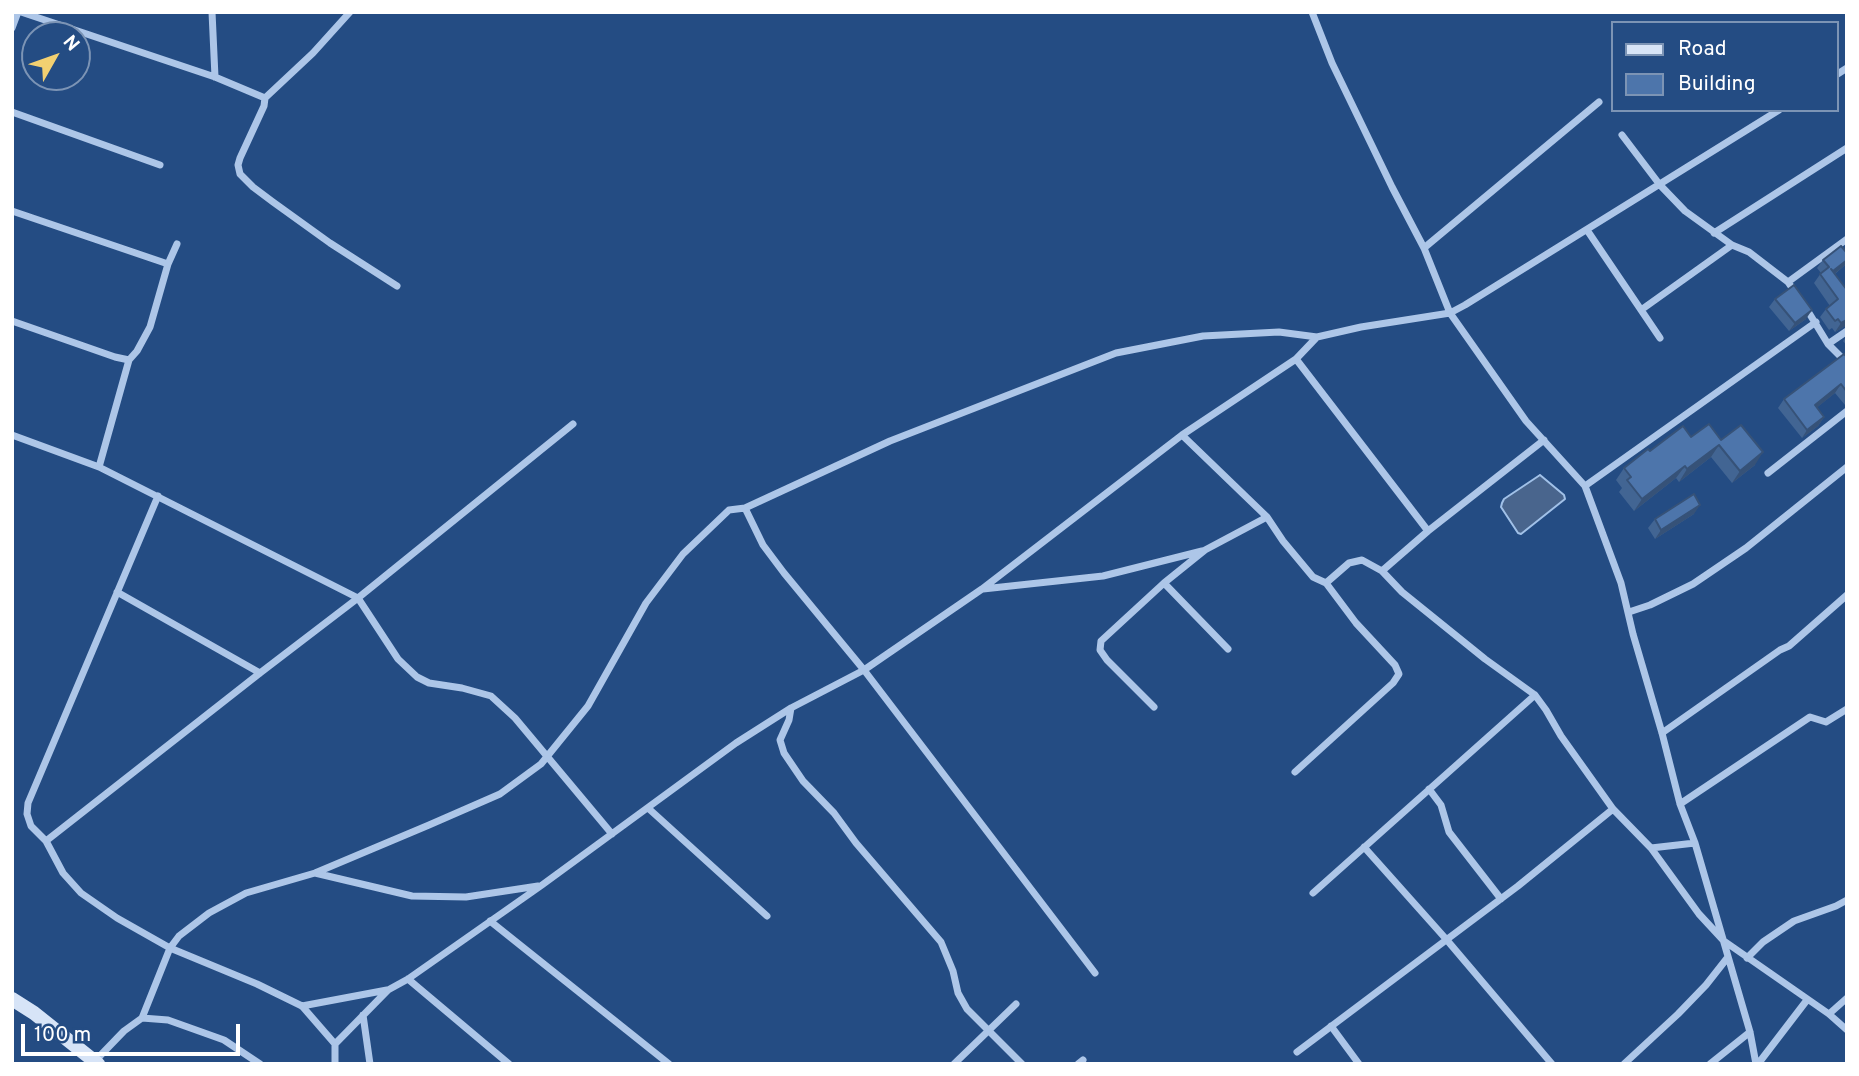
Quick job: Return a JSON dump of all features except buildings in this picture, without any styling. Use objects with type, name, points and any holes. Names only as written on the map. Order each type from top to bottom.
[{"type":"street","points":[[212,12],[215,77]]},
{"type":"street","points":[[350,12],[313,53],[265,98],[238,165],[240,174],[253,187],[330,243],[397,286]]},
{"type":"street","points":[[1312,12],[1332,63],[1424,248],[1450,313],[1527,421],[1585,485],[1621,583],[1679,804],[1695,843],[1757,1064]]},
{"type":"street","points":[[12,28],[25,13],[215,77],[265,98]]},
{"type":"street","points":[[1424,248],[1599,102]]},
{"type":"street","points":[[12,112],[160,165]]},
{"type":"street","points":[[12,999],[97,1062],[124,1031],[142,1018],[170,948],[179,936],[209,913],[246,894],[315,873],[500,794],[547,757],[588,706],[646,603],[683,554],[729,510],[745,508],[890,441],[1116,353],[1203,336],[1279,332],[1317,337],[1450,313],[1776,112]]},
{"type":"street","points":[[1622,135],[1660,185],[1685,211],[1732,245],[1749,252],[1788,282],[1828,344],[1847,363]]},
{"type":"street","points":[[1714,233],[1847,148]]},
{"type":"street","points":[[12,211],[168,264]]},
{"type":"street","points":[[1587,230],[1660,338]]},
{"type":"street","points":[[1788,282],[1847,239]]},
{"type":"street","points":[[99,467],[129,360],[150,327],[168,264],[177,244]]},
{"type":"street","points":[[1641,310],[1732,245]]},
{"type":"street","points":[[12,321],[129,360]]},
{"type":"street","points":[[1585,485],[1816,322]]},
{"type":"street","points":[[1828,344],[1847,331]]},
{"type":"street","points":[[335,1044],[388,990],[408,979],[542,885],[736,743],[791,708],[864,670],[982,589],[1182,435],[1296,359],[1317,337]]},
{"type":"street","points":[[1296,359],[1428,531]]},
{"type":"street","points":[[1768,473],[1847,411]]},
{"type":"street","points":[[46,841],[358,598],[573,425]]},
{"type":"street","points":[[12,435],[99,467],[358,598],[407,670],[429,683],[491,696],[515,718],[612,834]]},
{"type":"street","points":[[1182,435],[1267,517],[1303,567],[1313,577],[1326,583],[1356,623],[1395,665],[1399,674],[1393,683],[1295,772]]},
{"type":"street","points":[[1382,571],[1428,531],[1544,440]]},
{"type":"street","points":[[1629,612],[1693,584],[1746,548],[1847,467]]},
{"type":"street","points":[[158,496],[28,803],[27,814],[31,826],[46,841],[63,873],[81,893],[117,918],[170,948],[302,1006],[335,1044],[335,1064]]},
{"type":"street","points":[[745,508],[763,545],[783,573],[864,670],[1095,973]]},
{"type":"street","points":[[1154,707],[1107,660],[1100,650],[1101,641],[1164,583],[1205,550],[1267,517]]},
{"type":"street","points":[[982,589],[1103,576],[1205,550]]},
{"type":"street","points":[[1326,583],[1349,563],[1362,560],[1382,571],[1402,592],[1485,659],[1535,695],[1613,809],[1651,848],[1699,914],[1724,941],[1829,1014],[1847,1030]]},
{"type":"street","points":[[1164,583],[1228,649]]},
{"type":"street","points":[[117,592],[260,673]]},
{"type":"street","points":[[1662,733],[1789,646],[1847,595]]},
{"type":"street","points":[[1313,893],[1535,695]]},
{"type":"street","points":[[791,708],[780,740],[784,753],[803,781],[834,813],[856,844],[941,942],[953,971],[958,993],[967,1010],[1022,1064]]},
{"type":"street","points":[[1679,804],[1811,717],[1826,722],[1847,709]]},
{"type":"street","points":[[1429,789],[1441,805],[1449,832],[1501,899]]},
{"type":"street","points":[[648,807],[767,916]]},
{"type":"street","points":[[1297,1052],[1501,899],[1613,809]]},
{"type":"street","points":[[1651,848],[1695,843]]},
{"type":"street","points":[[1364,847],[1552,1064]]},
{"type":"street","points":[[315,873],[412,896],[466,897],[542,885]]},
{"type":"street","points":[[1747,958],[1763,942],[1794,920],[1847,900]]},
{"type":"street","points":[[490,921],[669,1064]]},
{"type":"street","points":[[1624,1064],[1678,1014],[1728,957]]},
{"type":"street","points":[[408,979],[509,1064]]},
{"type":"street","points":[[302,1006],[388,990]]},
{"type":"street","points":[[1829,1014],[1847,998]]},
{"type":"street","points":[[1757,1064],[1807,999]]},
{"type":"street","points":[[954,1064],[1016,1004]]},
{"type":"street","points":[[363,1015],[370,1064]]},
{"type":"street","points":[[142,1018],[168,1020],[224,1040],[260,1064]]},
{"type":"street","points":[[1331,1026],[1359,1064]]},
{"type":"street","points":[[1710,1064],[1750,1032]]},
{"type":"water","points":[[1540,475],[1564,495],[1565,499],[1521,534],[1518,533],[1501,507],[1502,503]]}]
